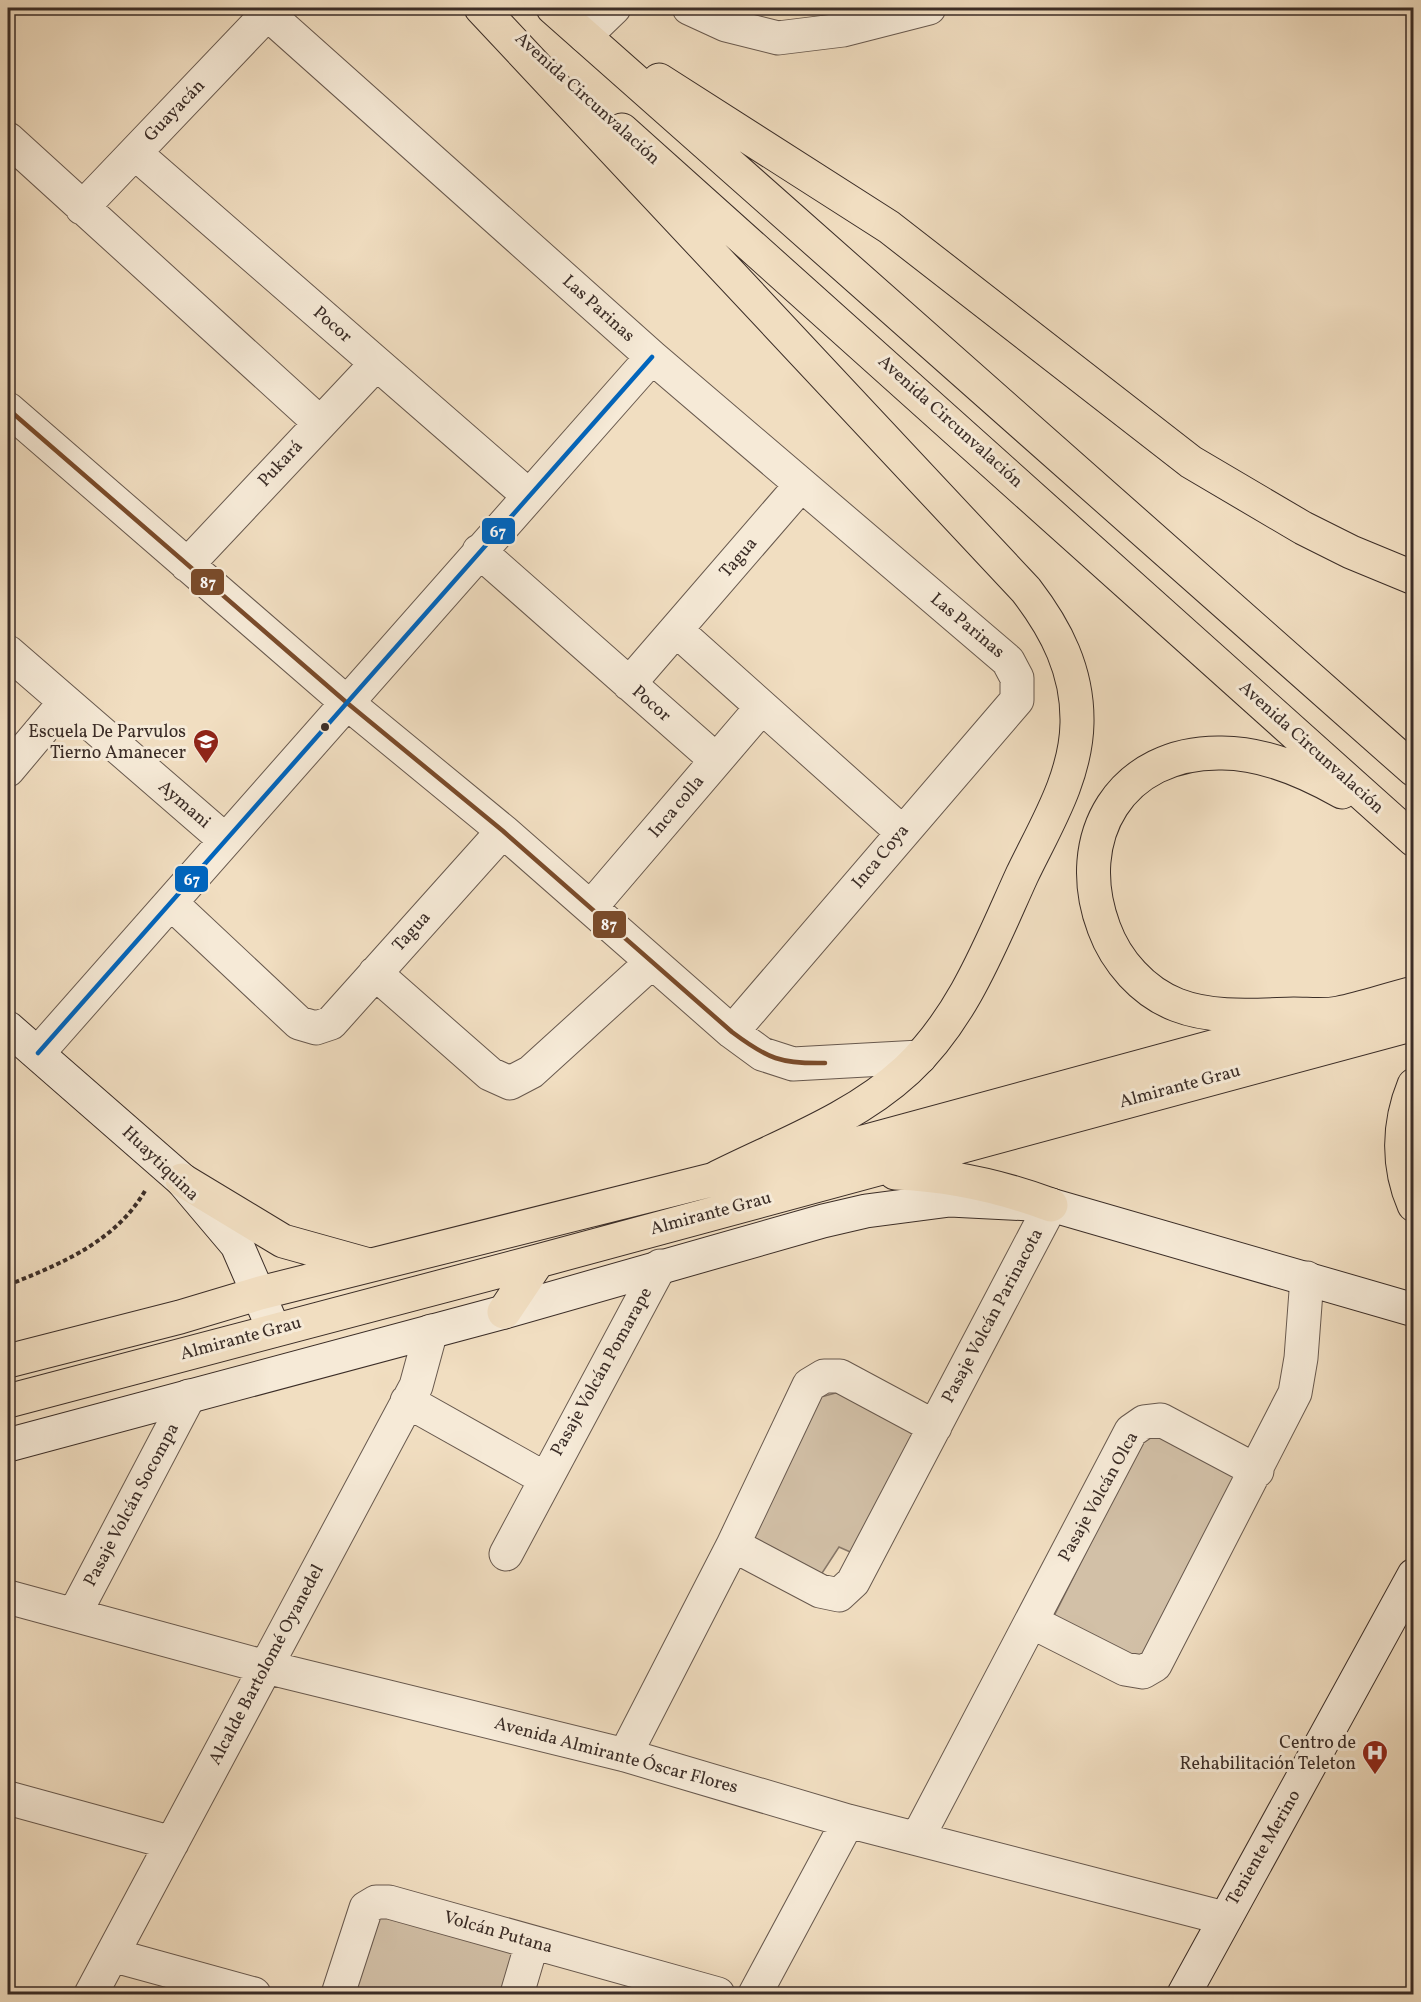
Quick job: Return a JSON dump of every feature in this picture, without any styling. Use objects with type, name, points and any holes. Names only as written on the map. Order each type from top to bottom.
[{"type":"main road","name":"Avenida Circunvalación","points":[[482,8],[889,367],[1405,833]]},
{"type":"main road","points":[[482,8],[1002,563],[1046,616],[1059,638],[1071,671],[1076,704],[1076,746],[1069,771],[966,993],[920,1057],[864,1103],[718,1177]]},
{"type":"main road","points":[[553,8],[1413,770]]},
{"type":"main road","points":[[585,36],[890,227],[1191,462],[1303,528],[1351,552],[1413,578]]},
{"type":"main road","points":[[1337,1013],[1220,1014],[1186,1008],[1157,995],[1127,969],[1107,936],[1092,882],[1095,841],[1101,822],[1112,806],[1141,776],[1159,766],[1198,754],[1223,753],[1247,756],[1298,770],[1349,796],[1405,833]]},
{"type":"main road","name":"Almirante Grau","points":[[8,1361],[260,1293],[863,1142],[1413,993]]},
{"type":"main road","name":"Almirante Grau","points":[[10,1402],[1413,1024]]},
{"type":"main road","points":[[1413,1085],[1404,1116],[1401,1161],[1413,1205]]},
{"type":"main road","points":[[172,1171],[283,1241],[371,1265]]},
{"type":"main road","points":[[851,1176],[885,1173],[954,1178],[987,1184],[1051,1205]]},
{"type":"main road","points":[[504,1312],[538,1261]]},
{"type":"street","points":[[585,36],[614,8]]},
{"type":"street","points":[[689,8],[726,25],[778,38],[843,30],[929,8]]},
{"type":"street","name":"Guayacán","points":[[82,208],[265,10]]},
{"type":"street","name":"Las Parinas","points":[[265,10],[652,357],[1008,661],[1017,678]]},
{"type":"street","points":[[8,139],[320,423]]},
{"type":"street","name":"Pocor","points":[[135,153],[529,496]]},
{"type":"street","points":[[38,1053],[652,357]]},
{"type":"street","name":"Pukará","points":[[187,565],[376,364]]},
{"type":"street","points":[[8,409],[346,702],[503,831],[732,1032],[762,1054],[793,1064],[920,1057]]},
{"type":"street","name":"Tagua","points":[[629,684],[801,485]]},
{"type":"street","name":"Pocor","points":[[479,551],[716,760]]},
{"type":"street","points":[[676,630],[902,832]]},
{"type":"street","name":"Aymani","points":[[8,652],[225,840]]},
{"type":"street","name":"Inca Coya","points":[[732,1032],[1017,700],[1017,678]]},
{"type":"street","points":[[8,768],[65,702]]},
{"type":"street","name":"Inca colla","points":[[591,907],[762,707]]},
{"type":"street","name":"Tagua","points":[[171,903],[299,1023],[316,1028],[331,1023],[503,831]]},
{"type":"street","points":[[375,973],[490,1074],[510,1083],[531,1072],[652,962]]},
{"type":"street","name":"Huaytiquina","points":[[8,1028],[172,1171],[237,1245],[260,1293],[274,1330]]},
{"type":"street","name":"Almirante Grau","points":[[8,1445],[504,1312],[823,1221],[899,1206],[950,1200],[1051,1205],[1413,1310]]},
{"type":"street","name":"Pasaje Volcán Parinacota","points":[[734,1545],[820,1591],[839,1595],[853,1582],[1051,1205]]},
{"type":"street","name":"Pasaje Volcán Pomarape","points":[[506,1554],[544,1478],[660,1266]]},
{"type":"street","points":[[1032,1622],[1125,1668],[1143,1672],[1155,1665],[1257,1471],[1295,1393],[1301,1358],[1307,1278]]},
{"type":"street","name":"Alcalde Bartolomé Oyanedel","points":[[91,1995],[407,1401],[425,1362],[431,1331]]},
{"type":"street","points":[[625,1755],[734,1545],[809,1385],[824,1376],[840,1376],[935,1427]]},
{"type":"street","name":"Pasaje Volcán Socompa","points":[[75,1613],[189,1396]]},
{"type":"street","name":"Pasaje Volcán Pomarape","points":[[407,1401],[544,1478]]},
{"type":"street","name":"Pasaje Volcán Olca","points":[[918,1837],[1131,1431],[1144,1422],[1161,1420],[1257,1471]]},
{"type":"street","name":"Teniente Merino","points":[[1185,1995],[1224,1918],[1413,1575]]},
{"type":"street","name":"Avenida Almirante Óscar Flores","points":[[8,1597],[75,1613],[266,1667],[625,1755],[848,1821],[918,1837],[1224,1918]]},
{"type":"street","points":[[8,1798],[171,1843]]},
{"type":"street","points":[[755,1995],[848,1821]]},
{"type":"street","name":"Volcán Putana","points":[[338,1995],[366,1908],[376,1902],[389,1902],[718,1995]]},
{"type":"street","points":[[517,1995],[532,1943]]},
{"type":"street","points":[[112,1954],[254,1995]]},
{"type":"path","points":[[8,1285],[82,1253],[133,1212],[172,1171]]},
{"type":"shaded area","points":[[850,1389],[907,1420],[915,1445],[857,1555],[839,1547],[813,1587],[743,1550],[821,1397]]},
{"type":"shaded area","points":[[1149,1427],[1240,1473],[1144,1663],[1053,1618]]},
{"type":"shaded area","points":[[380,1907],[517,1947],[502,1994],[354,1994]]},
{"type":"transit line","name":"67","points":[[38,1053],[652,357]]},
{"type":"transit line","name":"87","points":[[8,409],[346,702],[503,831],[732,1032],[776,1058],[786,1061],[825,1063]]},
{"type":"place","name":"Escuela De Parvulos Tierno Amanecer","points":[[206,765]]},
{"type":"place","name":"Centro de Rehabilitación Teleton","points":[[1375,1776]]}]
